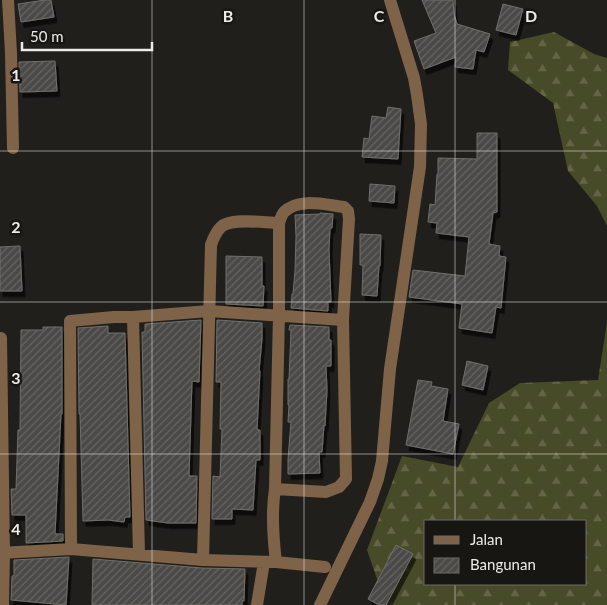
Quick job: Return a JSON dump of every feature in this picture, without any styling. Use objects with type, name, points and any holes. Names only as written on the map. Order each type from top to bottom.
[{"type":"street","points":[[8,0],[13,148]]},
{"type":"street","points":[[320,605],[370,502],[378,480],[382,461],[390,369],[420,167],[421,124],[416,87],[390,0]]},
{"type":"street","points":[[257,605],[270,562],[272,504],[275,489],[279,223],[283,212],[294,206],[306,203],[344,207],[348,211],[349,228],[343,320],[346,479],[339,488],[326,492],[275,489]]},
{"type":"street","points":[[204,560],[211,245],[221,226],[229,223],[279,223]]},
{"type":"street","points":[[71,549],[70,321],[209,311],[343,320]]},
{"type":"street","points":[[133,317],[139,554]]},
{"type":"street","points":[[1,338],[3,605]]},
{"type":"street","points":[[2,553],[71,549],[204,560],[242,560],[325,567]]},
{"type":"green space","points":[[554,32],[594,54],[607,58],[607,226],[597,206],[568,171],[553,103],[508,70],[510,42]]},
{"type":"green space","points":[[607,322],[607,605],[386,605],[367,550],[402,456],[458,467],[489,403],[520,383],[598,380]]},
{"type":"building","points":[[51,0],[54,17],[21,22],[18,4]]},
{"type":"building","points":[[422,0],[453,0],[457,24],[490,34],[484,52],[476,50],[473,69],[455,67],[456,57],[424,69],[414,41],[436,33]]},
{"type":"building","points":[[503,4],[523,9],[516,35],[496,30]]},
{"type":"building","points":[[55,61],[57,91],[20,92],[19,62]]},
{"type":"building","points":[[388,107],[401,109],[398,159],[362,157],[364,138],[369,139],[372,116],[386,118]]},
{"type":"building","points":[[477,133],[497,133],[497,212],[493,213],[489,244],[500,246],[499,256],[506,257],[501,308],[496,307],[492,333],[459,328],[462,304],[409,297],[413,270],[465,276],[469,237],[436,233],[437,223],[428,222],[430,204],[435,205],[438,158],[477,159]]},
{"type":"building","points":[[370,184],[395,186],[394,203],[369,201]]},
{"type":"building","points":[[333,214],[329,249],[331,302],[328,302],[328,311],[291,308],[295,271],[295,215]]},
{"type":"building","points":[[360,234],[381,235],[377,296],[362,295],[363,265],[360,265]]},
{"type":"building","points":[[20,246],[22,291],[0,291],[0,247]]},
{"type":"building","points":[[226,256],[262,257],[263,306],[226,304]]},
{"type":"building","points":[[201,320],[199,382],[192,381],[189,476],[197,476],[196,523],[168,523],[146,520],[142,332],[145,332],[145,324]]},
{"type":"building","points":[[217,320],[262,323],[257,430],[260,430],[260,460],[256,460],[253,510],[232,509],[232,519],[212,519],[213,476],[220,477],[222,429],[220,429],[221,382],[216,382]]},
{"type":"building","points":[[290,325],[329,327],[331,366],[326,366],[325,426],[322,452],[319,452],[320,473],[288,474],[291,422],[288,422]]},
{"type":"building","points":[[108,326],[108,333],[125,333],[130,517],[125,517],[124,522],[108,520],[83,521],[78,328]]},
{"type":"building","points":[[43,327],[62,327],[62,414],[55,534],[63,534],[63,541],[26,543],[26,515],[12,515],[11,489],[16,489],[18,430],[20,430],[21,330],[43,330]]},
{"type":"building","points":[[467,361],[488,366],[483,390],[462,385]]},
{"type":"building","points":[[418,380],[432,382],[431,386],[448,389],[443,421],[459,424],[453,454],[406,445]]},
{"type":"building","points":[[396,545],[413,554],[386,605],[379,605],[368,599]]},
{"type":"building","points":[[69,557],[66,605],[11,600],[14,560]]},
{"type":"building","points":[[93,559],[202,568],[245,569],[244,601],[242,601],[242,605],[92,605]]}]
